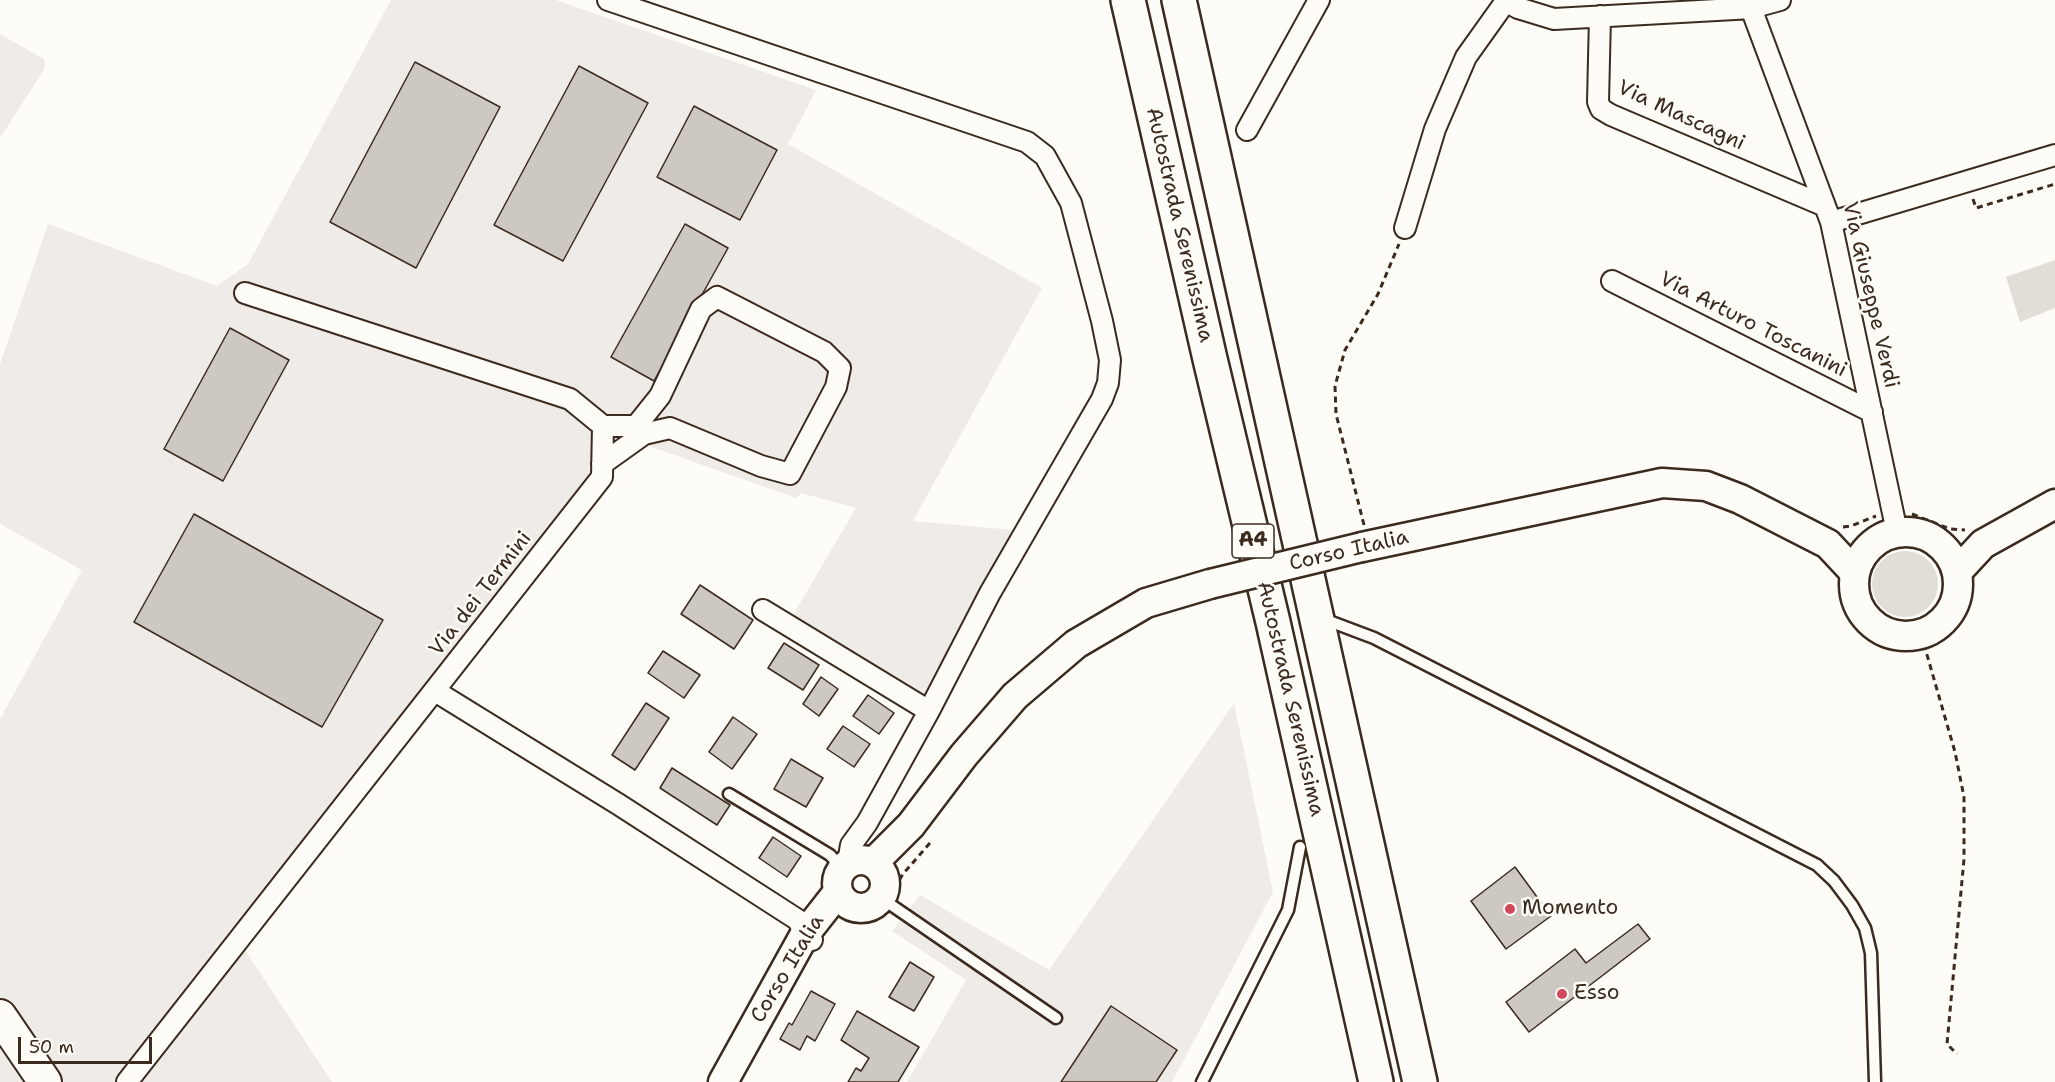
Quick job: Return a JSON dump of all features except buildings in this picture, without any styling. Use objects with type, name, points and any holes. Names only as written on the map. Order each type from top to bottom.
[{"type":"highway","name":"Autostrada Serenissima","points":[[1128,0],[1207,348],[1276,634],[1376,1082]]},
{"type":"highway","name":"Autostrada Serenissima","points":[[1179,0],[1420,1082]]},
{"type":"main road","points":[[0,1016],[45,1082]]},
{"type":"street","points":[[608,0],[1026,142],[1045,156],[1071,203],[1102,321],[1110,360],[1108,383],[1102,399],[990,593],[929,711],[867,823],[851,845],[863,883]]},
{"type":"street","points":[[1246,130],[1319,0]]},
{"type":"street","points":[[1405,228],[1435,129],[1466,57],[1505,1],[1518,8],[1554,19],[1780,0]]},
{"type":"street","name":"Via Giuseppe Verdi","points":[[1750,4],[1828,214],[1897,532]]},
{"type":"street","name":"Via Mascagni","points":[[1600,16],[1598,102],[1601,109],[1828,214]]},
{"type":"street","points":[[1828,214],[2054,159]]},
{"type":"street","name":"Via Arturo Toscanini","points":[[1611,281],[1872,412]]},
{"type":"street","points":[[244,292],[570,399],[603,426],[636,426],[660,396],[701,309],[717,297],[824,352],[840,368],[836,387],[789,474],[761,466],[670,428],[644,434],[602,464]]},
{"type":"street","name":"Via dei Termini","points":[[127,1082],[602,477],[603,426]]},
{"type":"street","name":"Corso Italia","points":[[723,1082],[809,938],[863,883],[920,834],[964,755],[1015,696],[1076,644],[1146,603],[1364,540],[1662,483],[1706,486],[1740,499],[1828,544],[1855,573]]},
{"type":"street","points":[[1957,572],[1983,544],[2055,504]]},
{"type":"street","points":[[1897,532],[1921,534],[1943,546],[1952,558],[1957,572],[1958,589],[1954,605],[1945,620],[1921,634],[1898,636],[1881,631],[1868,621],[1858,606],[1854,590],[1855,573],[1860,559],[1869,547],[1881,538],[1897,532]]},
{"type":"street","name":"Corso Italia","points":[[1828,544],[1869,547]]},
{"type":"street","points":[[1943,546],[1961,547],[1983,544]]},
{"type":"street","points":[[763,610],[929,711]]},
{"type":"street","points":[[435,692],[618,804],[798,920],[809,938]]},
{"type":"lane","points":[[1315,616],[1374,638],[1818,865],[1834,881],[1852,905],[1865,928],[1871,953],[1875,1082]]},
{"type":"lane","points":[[729,794],[830,855],[863,883],[1056,1018]]},
{"type":"lane","points":[[1202,1082],[1288,910],[1300,847]]},
{"type":"path","points":[[1968,180],[1976,208],[2055,184]]},
{"type":"path","points":[[1364,540],[1336,414],[1335,386],[1345,350],[1378,294],[1396,255],[1405,228]]},
{"type":"path","points":[[1921,634],[1955,752],[1965,797],[1964,859],[1947,1044],[1957,1054]]},
{"type":"path","points":[[863,883],[903,874],[920,834]]},
{"type":"shaded area","points":[[391,0],[556,0],[816,90],[788,144],[1042,288],[913,521],[1014,530],[926,703],[790,620],[856,508],[801,493],[796,498],[646,445],[595,474],[119,1082],[51,1082],[0,1007],[0,719],[82,570],[0,524],[0,364],[48,224],[217,286],[248,264]]},
{"type":"shaded area","points":[[0,34],[44,59],[45,68],[0,138]]},
{"type":"shaded area","points":[[2055,260],[2055,308],[2020,322],[2006,277]]},
{"type":"shaded area","points":[[1905,551],[1918,554],[1928,561],[1935,571],[1938,584],[1935,597],[1928,607],[1918,614],[1905,617],[1892,614],[1882,607],[1875,597],[1872,584],[1875,571],[1882,561],[1892,554]]},
{"type":"shaded area","points":[[1234,703],[1273,892],[1172,1082],[907,1082],[966,980],[892,931],[920,895],[1049,970]]},
{"type":"shaded area","points":[[243,947],[332,1082],[134,1082]]},
{"type":"shaded area","points":[[0,1028],[37,1082],[0,1082]]},
{"type":"place","name":"Momento","points":[[1510,909]]},
{"type":"place","name":"Esso","points":[[1562,994]]}]
